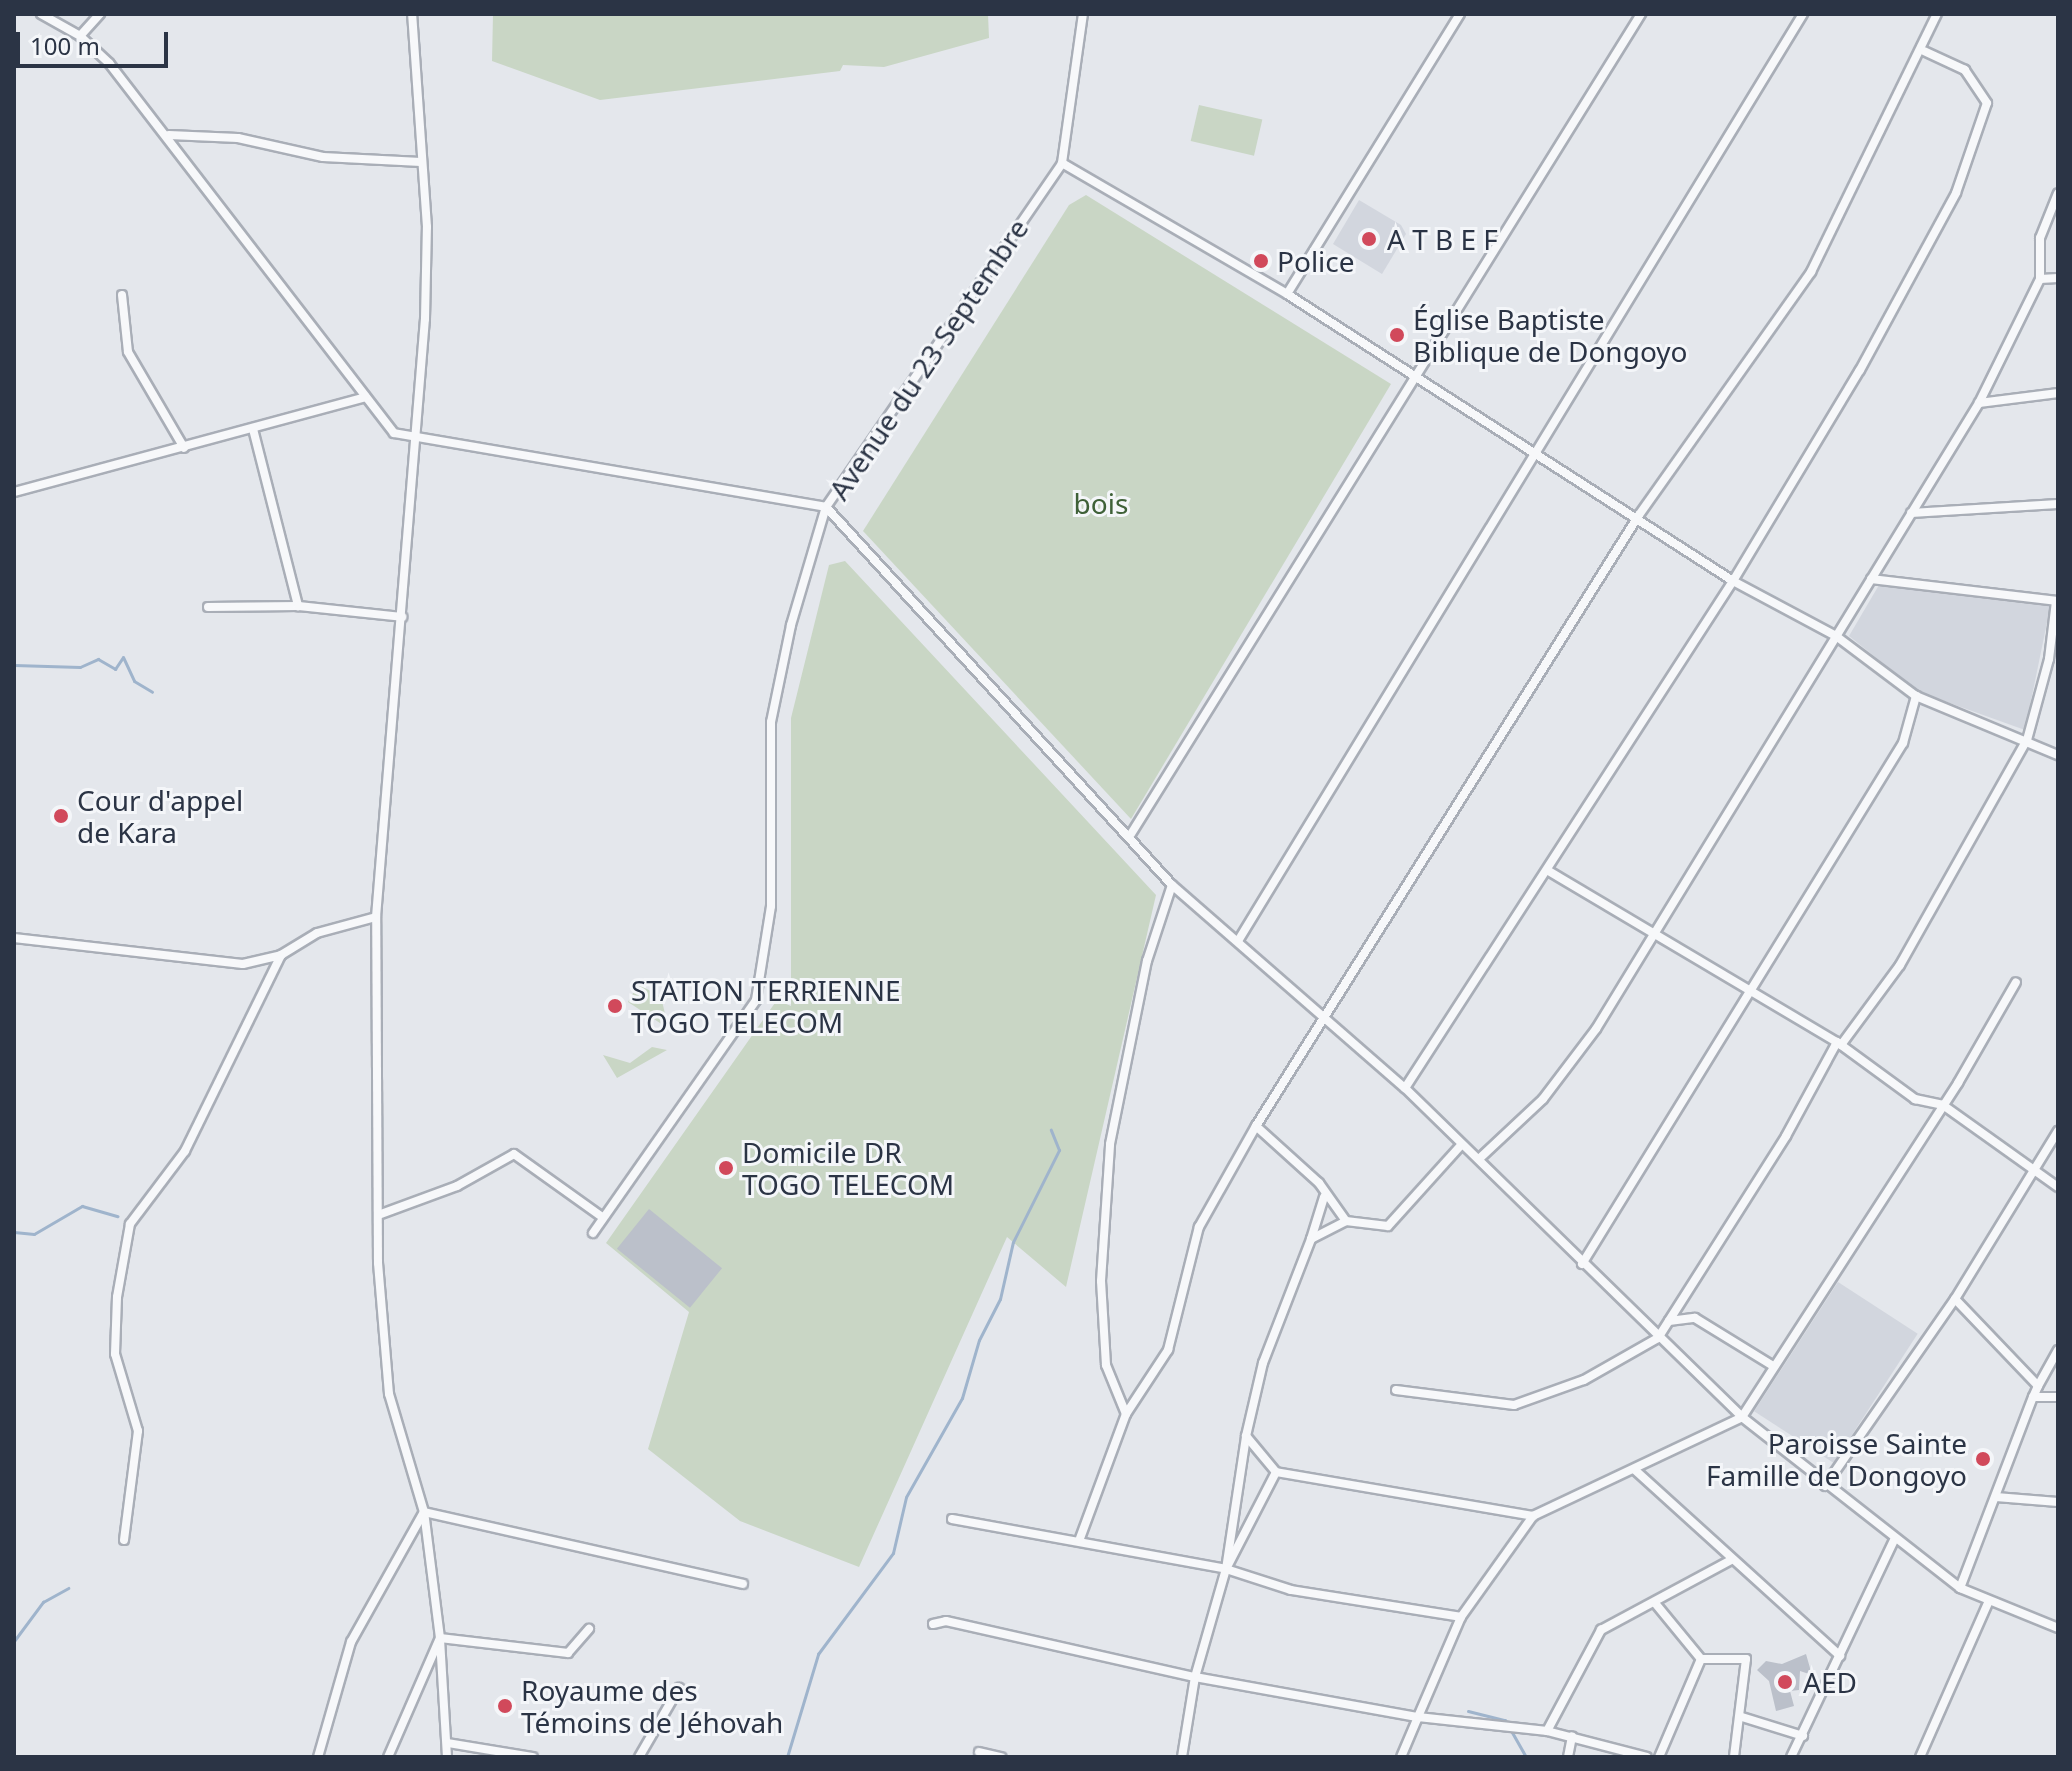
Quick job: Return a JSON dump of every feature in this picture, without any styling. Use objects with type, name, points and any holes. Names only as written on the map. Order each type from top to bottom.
[{"type":"street","points":[[41,14],[80,36],[169,135],[394,433],[826,507],[1131,834],[1172,885],[1325,1014],[1405,1088],[1742,1417],[1825,1486],[1960,1588],[1988,1603],[2058,1628]]},
{"type":"street","points":[[80,36],[100,14]]},
{"type":"street","points":[[412,14],[425,304],[376,917],[381,1214],[378,1263],[389,1394],[424,1512],[440,1638],[447,1757]]},
{"type":"street","name":"Avenue du 23 Septembre","points":[[593,1233],[756,1000],[771,906],[771,722],[791,625],[826,507],[1062,163],[1083,14]]},
{"type":"street","points":[[1287,294],[1460,14]]},
{"type":"street","points":[[1131,834],[1412,374],[1641,14]]},
{"type":"street","points":[[1238,941],[1534,450],[1803,14]]},
{"type":"street","points":[[1079,1541],[1126,1414],[1168,1350],[1199,1227],[1325,1014],[1639,515],[1811,272],[1924,51],[1937,14]]},
{"type":"street","points":[[1405,1088],[1733,581],[1881,333],[1956,193],[1984,124],[1987,103],[1965,70],[1924,51]]},
{"type":"street","points":[[169,135],[238,138],[323,157],[421,162]]},
{"type":"street","points":[[1062,163],[1287,294],[1639,515],[1733,581],[1836,636],[1916,696],[2058,755]]},
{"type":"street","points":[[1480,1158],[1543,1099],[1596,1029],[1979,403],[2040,279],[2040,238],[2058,193]]},
{"type":"street","points":[[2040,279],[2058,278]]},
{"type":"street","points":[[122,295],[128,352],[184,448]]},
{"type":"street","points":[[1979,403],[2058,393]]},
{"type":"street","points":[[14,492],[365,397]]},
{"type":"street","points":[[253,429],[298,606]]},
{"type":"street","points":[[1911,513],[2058,504]]},
{"type":"street","points":[[1396,1390],[1514,1405],[1584,1380],[1658,1338],[1786,1136],[1839,1043],[1900,965],[2027,740],[2049,659],[2057,601],[1871,579]]},
{"type":"street","points":[[208,607],[298,606],[402,617]]},
{"type":"street","points":[[1582,1264],[1903,743],[1916,696]]},
{"type":"street","points":[[1547,870],[1839,1043],[1915,1099],[1943,1105],[2033,1173],[2058,1187]]},
{"type":"street","points":[[1126,1414],[1106,1365],[1104,1323],[1110,1144],[1147,961],[1172,885]]},
{"type":"street","points":[[14,938],[243,964],[281,955],[317,933],[376,917]]},
{"type":"street","points":[[124,1540],[138,1431],[115,1354],[117,1297],[130,1224],[185,1151],[281,955]]},
{"type":"street","points":[[1401,1757],[1461,1617],[1533,1516],[1742,1417],[1943,1105],[2016,982]]},
{"type":"street","points":[[1256,1126],[1319,1183],[1324,1197],[1346,1221]]},
{"type":"street","points":[[1825,1486],[1955,1299],[2058,1131]]},
{"type":"street","points":[[1311,1239],[1346,1221],[1388,1226],[1462,1144]]},
{"type":"street","points":[[381,1214],[457,1186],[514,1154],[602,1217]]},
{"type":"street","points":[[1182,1757],[1195,1677],[1226,1569],[1246,1436],[1263,1363],[1324,1197]]},
{"type":"street","points":[[1955,1299],[2038,1386]]},
{"type":"street","points":[[1669,1322],[1695,1318],[1773,1366]]},
{"type":"street","points":[[1960,1588],[2033,1397],[2058,1350]]},
{"type":"street","points":[[2033,1397],[2058,1397]]},
{"type":"street","points":[[1246,1436],[1276,1472],[1533,1516]]},
{"type":"street","points":[[1635,1470],[1840,1656]]},
{"type":"street","points":[[1226,1569],[1276,1472]]},
{"type":"street","points":[[1996,1497],[2058,1502]]},
{"type":"street","points":[[424,1512],[743,1584]]},
{"type":"street","points":[[318,1757],[351,1642],[424,1512]]},
{"type":"street","points":[[952,1519],[1226,1569],[1291,1590],[1461,1617]]},
{"type":"street","points":[[1791,1757],[1894,1540]]},
{"type":"street","points":[[1547,1731],[1601,1630],[1731,1560]]},
{"type":"street","points":[[1655,1603],[1701,1659]]},
{"type":"street","points":[[1920,1757],[1988,1603]]},
{"type":"street","points":[[933,1624],[975,1627],[1195,1677],[1418,1717],[1547,1731],[1647,1757]]},
{"type":"street","points":[[440,1638],[568,1653],[589,1629]]},
{"type":"street","points":[[388,1757],[440,1638]]},
{"type":"street","points":[[1701,1659],[1746,1659],[1742,1717],[1734,1757]]},
{"type":"street","points":[[1659,1757],[1701,1659]]},
{"type":"street","points":[[639,1757],[679,1688]]},
{"type":"street","points":[[1742,1717],[1803,1736]]},
{"type":"street","points":[[1568,1757],[1572,1736]]},
{"type":"street","points":[[448,1743],[533,1757]]},
{"type":"street","points":[[979,1752],[1001,1757]]},
{"type":"shaded area","name":"A T B E F","points":[[1359,200],[1401,225],[1406,234],[1382,274],[1333,244]]},
{"type":"shaded area","points":[[1879,585],[2051,603],[2025,730],[1919,692],[1849,636]]},
{"type":"shaded area","points":[[1838,1282],[1918,1334],[1834,1463],[1754,1411]]},
{"type":"green space","points":[[493,14],[988,14],[989,38],[884,67],[843,65],[840,71],[600,100],[492,61]]},
{"type":"green space","points":[[1199,105],[1262,120],[1254,156],[1191,141]]},
{"type":"green space","name":"bois","points":[[1086,195],[1391,384],[1131,819],[863,531],[1069,205]]},
{"type":"green space","points":[[845,561],[1156,895],[1066,1287],[1007,1237],[859,1567],[740,1521],[648,1449],[689,1312],[606,1243],[777,1000],[791,1006],[791,718],[829,565]]},
{"type":"green space","points":[[638,984],[661,997],[669,1030],[661,1031],[663,1025],[628,1002]]},
{"type":"green space","points":[[652,1047],[667,1050],[617,1078],[603,1055],[630,1063]]},
{"type":"building","points":[[649,1209],[722,1268],[690,1308],[617,1249]]},
{"type":"building","name":"AED","points":[[1806,1654],[1812,1675],[1800,1671],[1799,1690],[1790,1691],[1794,1706],[1776,1711],[1769,1681],[1757,1670],[1766,1661],[1782,1664]]},
{"type":"waterway","points":[[14,665],[80,667],[98,659],[115,669],[123,657],[134,681],[152,692]]},
{"type":"waterway","points":[[787,1757],[818,1654],[893,1553],[906,1497],[962,1398],[979,1340],[1000,1299],[1013,1242],[1059,1150],[1051,1130]]},
{"type":"waterway","points":[[14,1232],[34,1234],[82,1206],[118,1216]]},
{"type":"waterway","points":[[14,1641],[43,1602],[68,1588]]},
{"type":"waterway","points":[[1468,1711],[1505,1720],[1526,1757]]},
{"type":"place","name":"A T B E F","points":[[1369,239]]},
{"type":"place","name":"Police","points":[[1261,261]]},
{"type":"place","name":"Église Baptiste Biblique de Dongoyo","points":[[1397,335]]},
{"type":"place","name":"Cour d'appel de Kara","points":[[61,816]]},
{"type":"place","name":"STATION TERRIENNE TOGO TELECOM","points":[[615,1006]]},
{"type":"place","name":"Domicile DR TOGO TELECOM","points":[[726,1168]]},
{"type":"place","name":"Paroisse Sainte Famille de Dongoyo","points":[[1983,1459]]},
{"type":"place","name":"AED","points":[[1785,1682]]},
{"type":"place","name":"Royaume des Témoins de Jéhovah","points":[[505,1706]]}]
